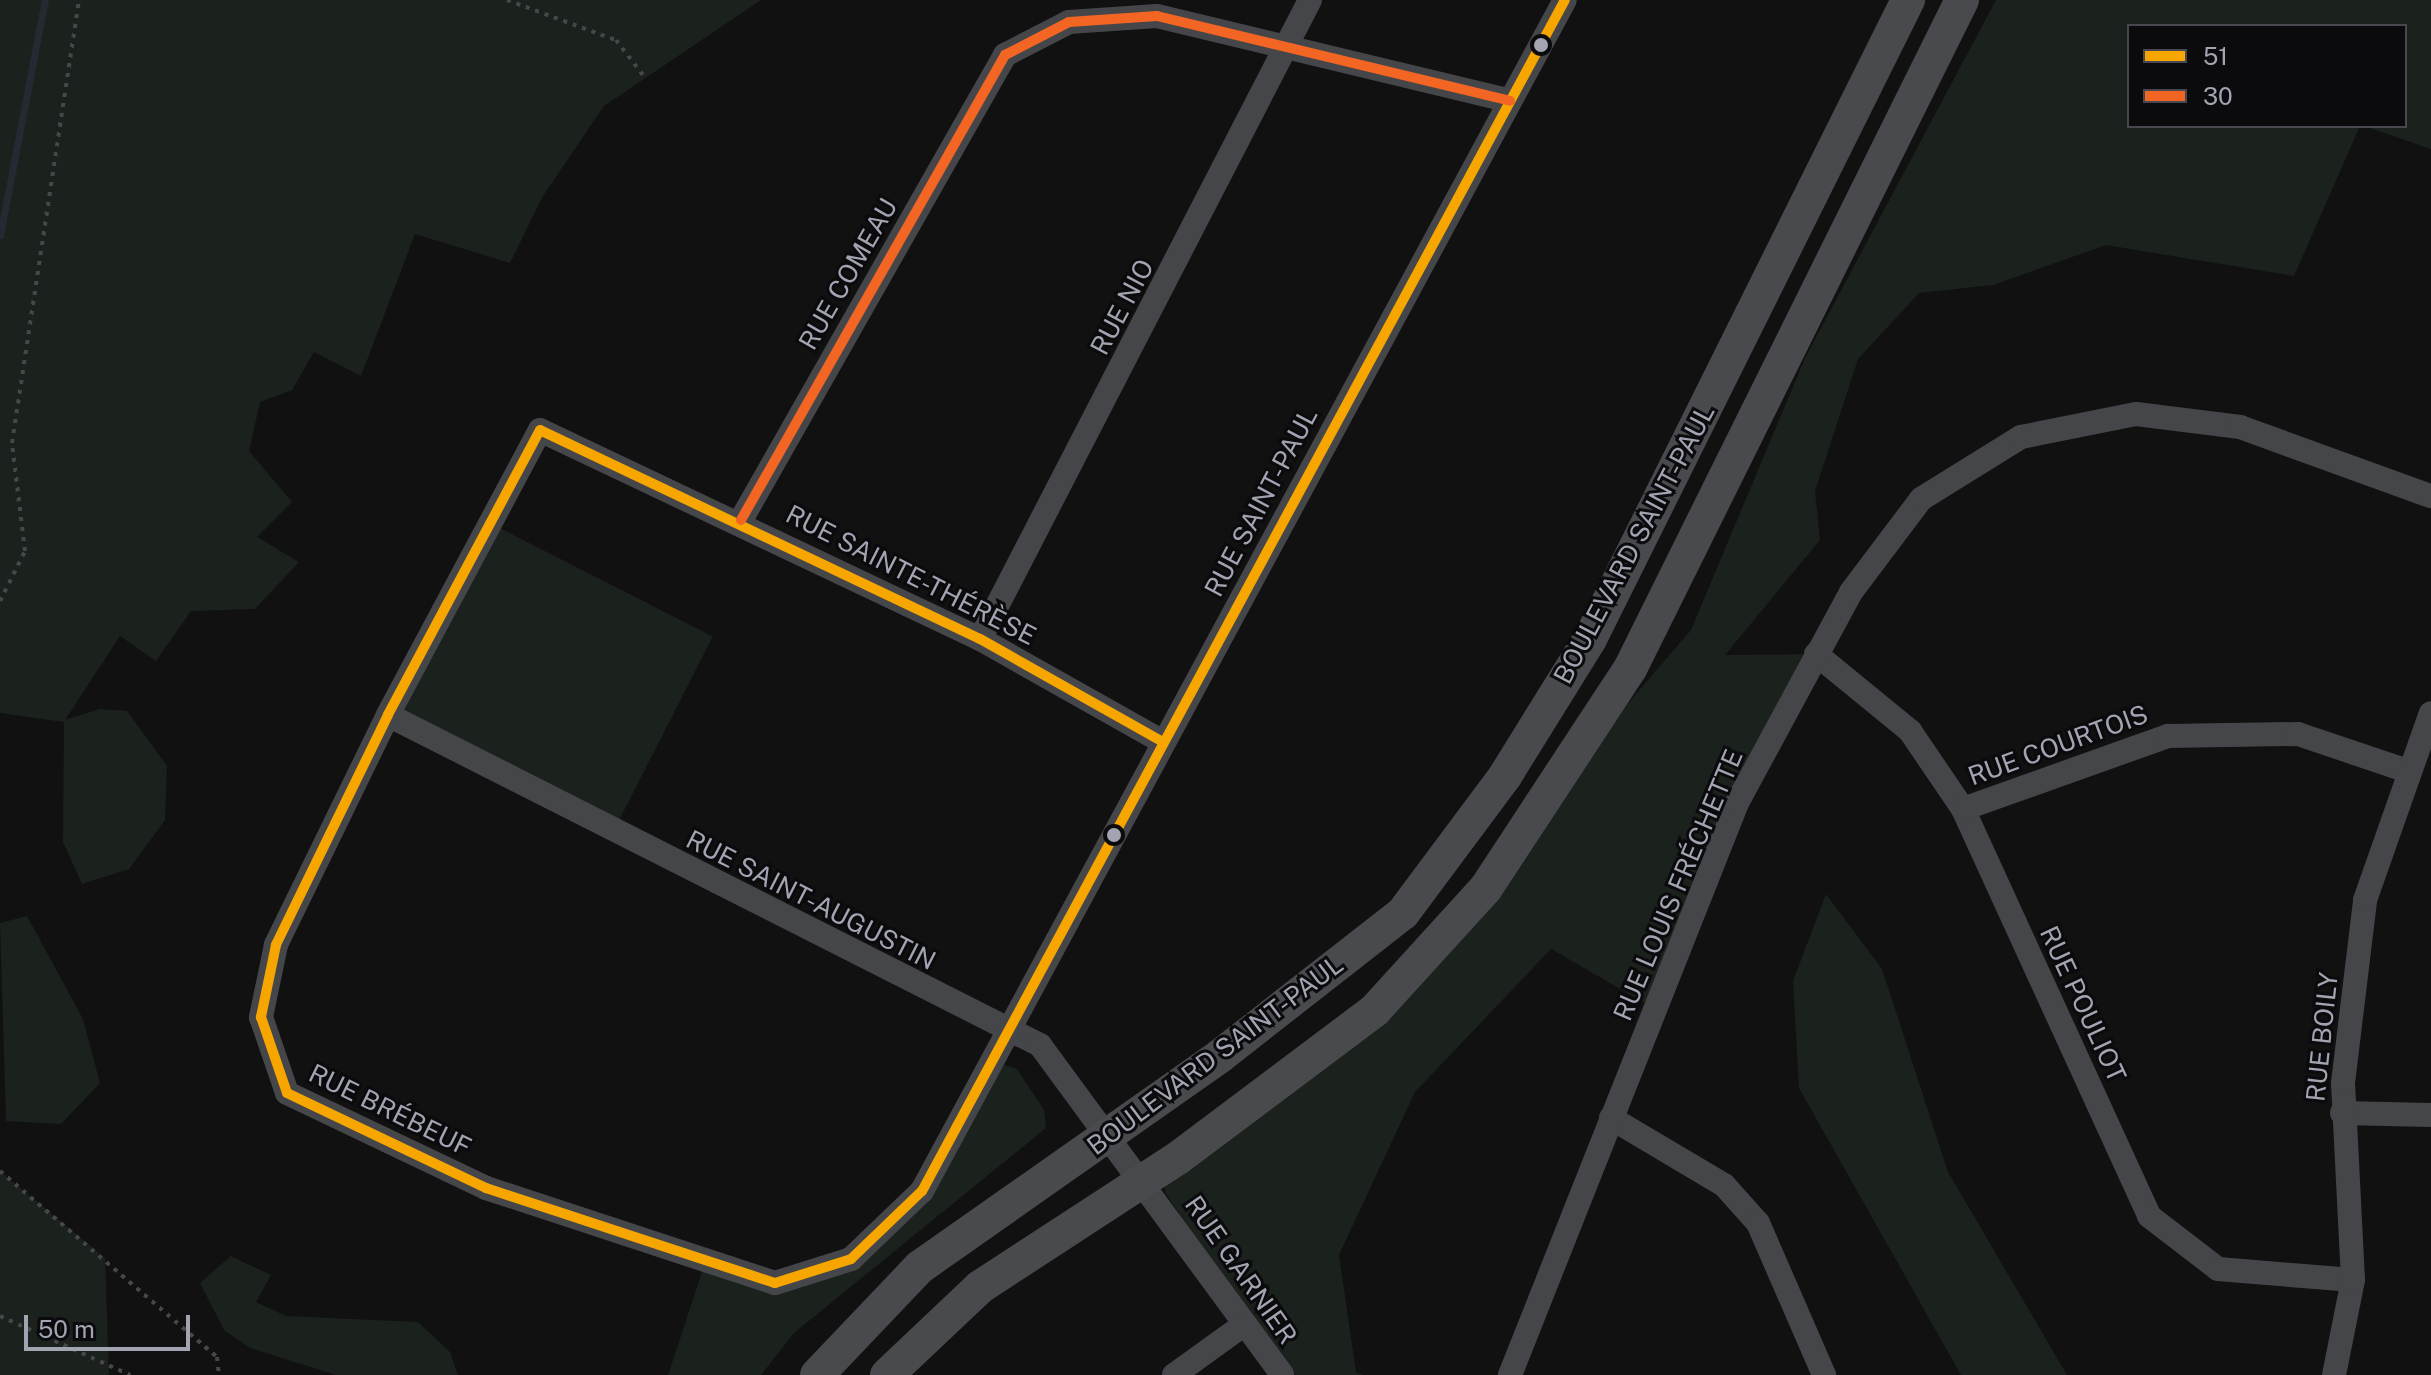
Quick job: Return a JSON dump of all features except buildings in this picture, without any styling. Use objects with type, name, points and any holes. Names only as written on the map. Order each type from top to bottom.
[{"type":"main road","name":"BOULEVARD SAINT-PAUL","points":[[817,1375],[920,1267],[1110,1135],[1403,913],[1505,776],[1590,639],[1908,0]]},
{"type":"main road","name":"BOULEVARD SAINT-PAUL","points":[[887,1375],[980,1287],[1150,1188],[1375,1010],[1486,888],[1630,669],[1962,0]]},
{"type":"street","name":"RUE NIO","points":[[980,639],[1290,48],[1310,0]]},
{"type":"street","name":"RUE SAINT-PAUL","points":[[1007,1032],[1565,0]]},
{"type":"street","name":"RUE COMEAU","points":[[741,520],[1005,55],[1069,22],[1157,16],[1290,48]]},
{"type":"street","points":[[1290,48],[1510,101]]},
{"type":"street","name":"RUE LOUIS FRÉCHETTE","points":[[1510,1375],[1737,803],[1851,592],[1921,499],[2021,437],[2136,414],[2240,427],[2431,496]]},
{"type":"street","name":"RUE SAINTE-THÉRÈSE","points":[[540,430],[741,520],[980,639],[1163,742]]},
{"type":"street","name":"RUE BRÉBEUF","points":[[540,430],[388,715],[276,945],[261,1017],[287,1093],[486,1188],[775,1283],[851,1259],[922,1191],[1007,1032]]},
{"type":"street","name":"RUE POULIOT","points":[[1816,654],[1910,731],[1963,809],[2149,1216],[2218,1269],[2353,1280]]},
{"type":"street","name":"RUE BOILY","points":[[2334,1375],[2353,1280],[2342,1113],[2365,900],[2405,770],[2431,713]]},
{"type":"street","name":"RUE SAINT-AUGUSTIN","points":[[388,715],[1007,1032],[1040,1045],[1150,1188]]},
{"type":"street","name":"RUE COURTOIS","points":[[1963,809],[2168,736],[2298,734],[2405,770]]},
{"type":"street","points":[[2342,1113],[2431,1115]]},
{"type":"street","points":[[1611,1118],[1724,1185],[1758,1223],[1824,1375]]},
{"type":"street","name":"RUE GARNIER","points":[[1150,1188],[1242,1326],[1282,1375]]},
{"type":"street","points":[[1174,1375],[1242,1326]]},
{"type":"path","points":[[0,601],[25,551],[12,443],[79,0]]},
{"type":"path","points":[[507,0],[616,40],[646,79]]},
{"type":"path","points":[[0,1171],[217,1357],[219,1375]]},
{"type":"path","points":[[0,1316],[130,1375]]},
{"type":"shaded area","points":[[0,0],[761,0],[604,106],[543,196],[510,263],[415,234],[361,376],[314,352],[292,390],[260,402],[249,451],[292,502],[257,537],[299,562],[255,609],[191,611],[156,661],[120,636],[65,720],[100,709],[127,711],[167,766],[165,820],[129,869],[82,884],[63,842],[64,722],[0,713]]},
{"type":"shaded area","points":[[1996,0],[2431,0],[2431,149],[2370,128],[2407,128],[2407,24],[2127,24],[2127,128],[2359,128],[2294,276],[2106,245],[1993,285],[1919,293],[1858,359],[1815,491],[1820,540],[1725,655],[1816,654],[1655,1009],[1551,949],[1415,1092],[1339,1255],[1356,1372],[1363,1375],[1296,1375],[1249,1321],[1165,1192],[1164,1173],[1323,1058],[1691,630],[1805,358]]},
{"type":"shaded area","points":[[490,523],[713,636],[611,836],[388,723]]},
{"type":"shaded area","points":[[1826,894],[1882,969],[1948,1172],[2067,1375],[1961,1375],[1799,1088],[1793,981]]},
{"type":"shaded area","points":[[27,916],[83,1019],[100,1083],[61,1124],[6,1121],[0,923]]},
{"type":"shaded area","points":[[999,1063],[1017,1069],[1044,1110],[1046,1128],[794,1333],[761,1375],[668,1375],[706,1260],[775,1283],[851,1259],[922,1191]]},
{"type":"shaded area","points":[[0,1171],[105,1258],[109,1375],[0,1375]]},
{"type":"shaded area","points":[[231,1256],[271,1275],[256,1302],[286,1316],[418,1322],[450,1352],[458,1375],[336,1375],[250,1348],[224,1330],[200,1283]]},
{"type":"waterway","points":[[0,235],[45,0]]},
{"type":"transit line","name":"51","points":[[1163,742],[980,639],[540,430],[388,715],[276,945],[261,1017],[287,1093],[486,1188],[775,1283],[851,1259],[922,1191],[1565,0]]},
{"type":"transit line","name":"30","points":[[741,520],[1005,55],[1069,22],[1157,16],[1510,101]]}]
